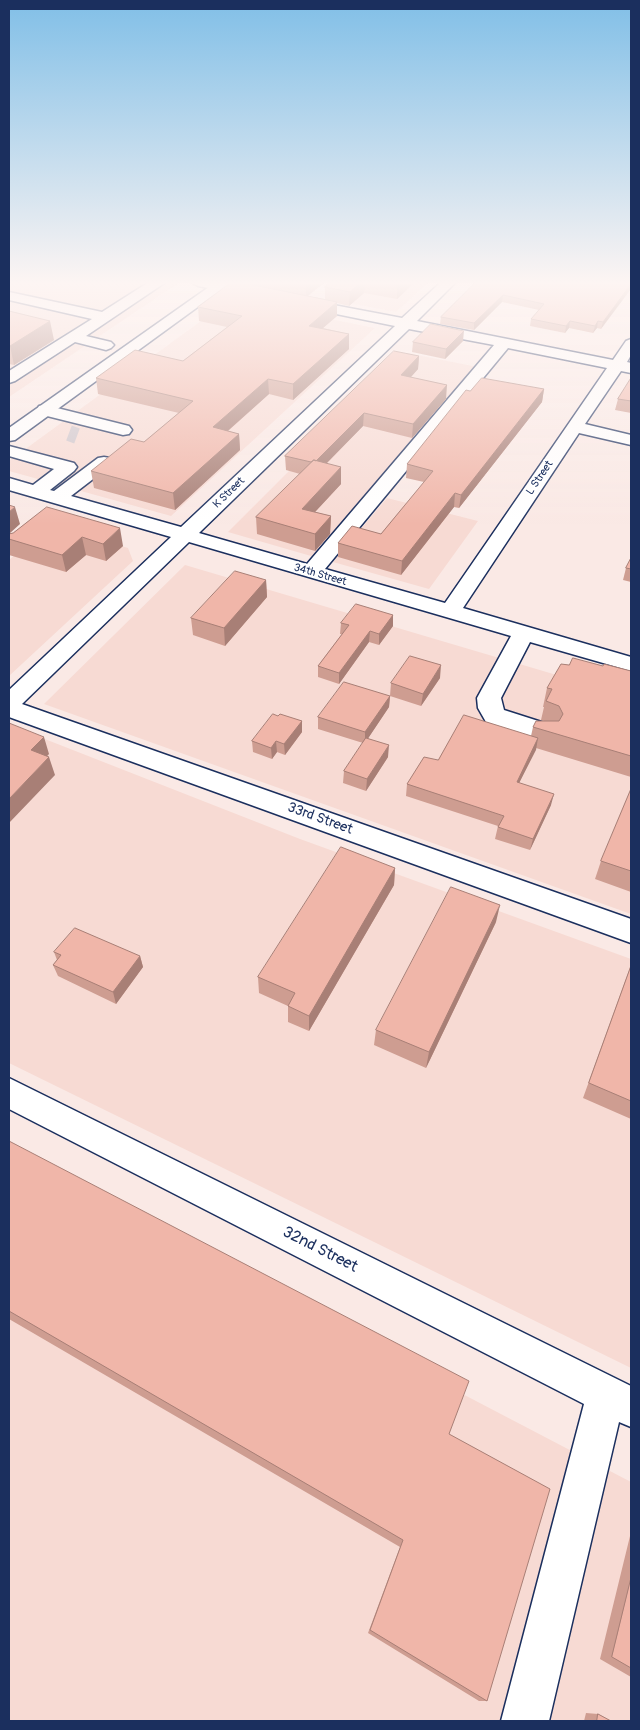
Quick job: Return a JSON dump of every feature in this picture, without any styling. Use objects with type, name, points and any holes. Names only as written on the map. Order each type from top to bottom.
[{"type":"street","points":[[9,378],[30,363]]},
{"type":"street","points":[[9,436],[111,363]]},
{"type":"street","name":"K Street","points":[[9,703],[365,363]]},
{"type":"street","points":[[311,572],[487,363]]},
{"type":"street","points":[[603,363],[624,367]]},
{"type":"street","name":"L Street","points":[[450,612],[579,421],[624,367]]},
{"type":"street","points":[[45,410],[68,427],[110,452]]},
{"type":"street","points":[[579,421],[631,425]]},
{"type":"street","points":[[579,421],[631,440]]},
{"type":"street","points":[[68,427],[110,452]]},
{"type":"street","points":[[9,451],[68,467]]},
{"type":"street","points":[[36,492],[68,467],[110,452]]},
{"type":"street","points":[[58,504],[110,452]]},
{"type":"street","name":"34th Street","points":[[9,484],[36,492],[58,504],[184,536],[631,664]]},
{"type":"street","points":[[524,633],[489,698],[488,704],[495,716],[545,732]]},
{"type":"street","name":"33rd Street","points":[[9,708],[631,931]]},
{"type":"street","name":"32nd Street","points":[[9,1093],[619,1401]]},
{"type":"street","points":[[526,1721],[619,1401]]},
{"type":"shaded area","points":[[9,363],[60,363],[9,397]]},
{"type":"shaded area","points":[[144,363],[337,363],[171,516],[9,471],[9,461]]},
{"type":"shaded area","points":[[397,363],[456,363],[483,368],[318,558],[228,532]]},
{"type":"shaded area","points":[[387,498],[478,521],[429,589],[333,562]]},
{"type":"shaded area","points":[[50,525],[128,548],[133,561],[9,676],[9,560]]},
{"type":"shaded area","points":[[185,565],[631,697],[631,914],[44,704]]},
{"type":"shaded area","points":[[9,725],[300,839],[631,959],[631,1368],[9,1063]]},
{"type":"shaded area","points":[[9,1157],[631,1482],[631,1721],[9,1721]]},
{"type":"building","points":[[117,363],[317,363],[293,384],[268,379],[213,427],[239,434],[173,493],[91,471],[131,439],[144,442],[193,401],[96,378]]},
{"type":"building","points":[[382,363],[413,363],[401,375],[447,385],[413,424],[364,413],[316,461],[311,462],[285,456]]},
{"type":"building","points":[[482,378],[544,389],[461,495],[455,493],[402,561],[338,543],[352,526],[381,534],[433,471],[407,464],[466,390],[470,391]]},
{"type":"building","points":[[631,378],[631,401],[618,399]]},
{"type":"building","points":[[314,460],[341,467],[302,509],[331,516],[315,534],[256,517]]},
{"type":"building","points":[[9,505],[15,507],[9,512]]},
{"type":"building","points":[[47,507],[120,528],[103,544],[82,537],[62,555],[9,539],[9,534],[13,533]]},
{"type":"building","points":[[631,558],[631,569],[626,568]]},
{"type":"building","points":[[235,571],[266,580],[224,628],[191,618]]},
{"type":"building","points":[[356,604],[393,615],[379,634],[370,631],[339,673],[318,666],[349,625],[341,623]]},
{"type":"building","points":[[410,656],[441,665],[423,694],[391,683]]},
{"type":"building","points":[[573,658],[631,671],[631,756],[533,727],[536,721],[559,721],[563,714],[559,706],[546,701],[552,689],[547,688],[561,664],[569,665]]},
{"type":"building","points":[[344,682],[390,696],[365,732],[318,717]]},
{"type":"building","points":[[273,714],[278,716],[280,714],[302,721],[284,744],[276,741],[271,748],[252,741]]},
{"type":"building","points":[[464,715],[538,738],[517,782],[554,794],[533,839],[498,827],[504,816],[407,784],[424,757],[438,760]]},
{"type":"building","points":[[9,723],[44,737],[31,750],[49,757],[9,799]]},
{"type":"building","points":[[366,738],[389,745],[367,779],[344,771]]},
{"type":"building","points":[[631,789],[631,871],[601,861]]},
{"type":"building","points":[[341,847],[395,868],[309,1016],[288,1006],[295,993],[258,977]]},
{"type":"building","points":[[451,887],[500,905],[429,1052],[376,1030]]},
{"type":"building","points":[[75,928],[140,956],[113,992],[53,965],[61,955],[54,952]]},
{"type":"building","points":[[631,966],[631,1101],[589,1083]]},
{"type":"building","points":[[9,1141],[469,1381],[449,1434],[550,1489],[487,1701],[370,1630],[403,1540],[9,1311]]},
{"type":"building","points":[[631,1578],[631,1668],[612,1657]]},
{"type":"building","points":[[598,1714],[611,1721],[597,1721]]},
{"type":"tunnel","points":[[69,433],[77,436]]}]
